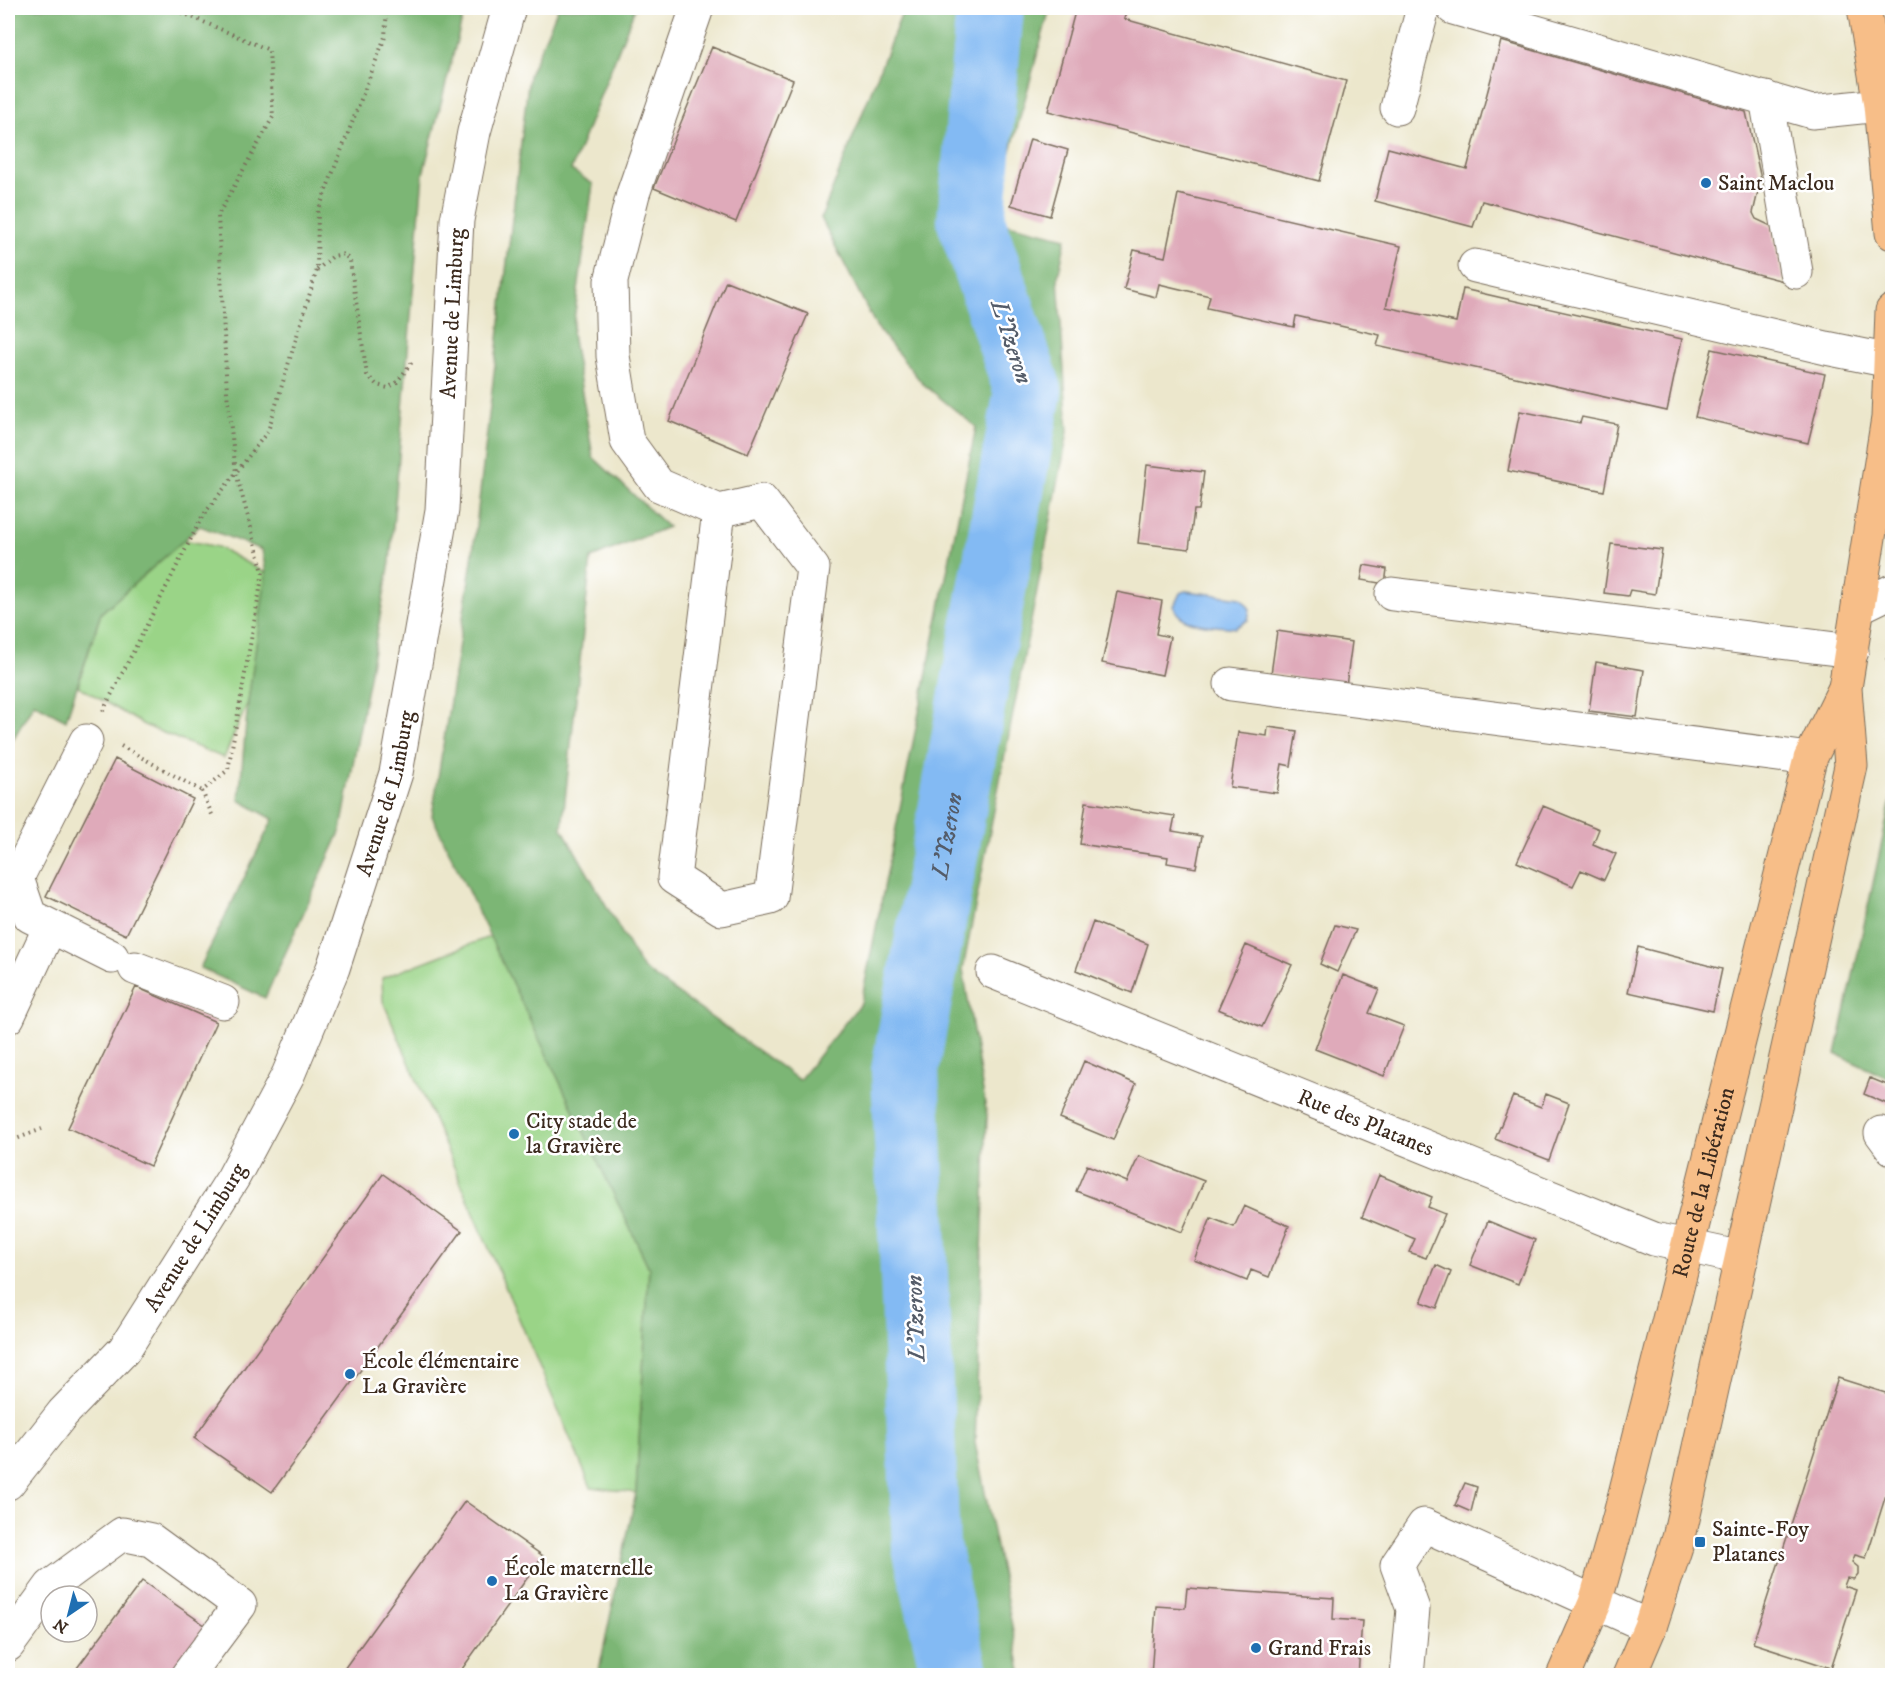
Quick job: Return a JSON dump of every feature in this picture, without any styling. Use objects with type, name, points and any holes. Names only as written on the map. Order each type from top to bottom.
[{"type":"main road","points":[[1864,8],[1880,105],[1893,233]]},
{"type":"main road","name":"Route de la Libération","points":[[1629,1676],[1650,1627],[1679,1537],[1851,766],[1845,688],[1888,418],[1893,311]]},
{"type":"main road","name":"Route de la Libération","points":[[1563,1676],[1595,1603],[1619,1518],[1810,759],[1845,688]]},
{"type":"street","name":"Avenue de Limburg","points":[[8,1483],[63,1413],[124,1350],[233,1178],[288,1075],[333,968],[396,773],[442,510],[457,220],[474,132],[509,8]]},
{"type":"street","points":[[697,8],[633,194],[611,281],[613,356],[627,441],[659,484],[719,511],[762,501],[813,568],[771,898],[723,909],[674,878],[719,511]]},
{"type":"street","points":[[1396,108],[1423,8]]},
{"type":"street","points":[[1453,8],[1812,112],[1880,105]]},
{"type":"street","points":[[1766,98],[1796,272]]},
{"type":"street","points":[[1475,266],[1890,361]]},
{"type":"street","points":[[1859,607],[1893,591]]},
{"type":"street","points":[[1392,594],[1852,651]]},
{"type":"street","points":[[1232,684],[1810,759]]},
{"type":"street","points":[[89,735],[17,878],[30,915],[123,962],[224,1002]]},
{"type":"street","points":[[8,1017],[50,927]]},
{"type":"street","name":"Rue des Platanes","points":[[993,972],[1654,1239],[1742,1258]]},
{"type":"street","points":[[1407,1676],[1413,1609],[1397,1565],[1424,1525],[1650,1627]]},
{"type":"street","points":[[8,1645],[51,1586],[122,1534],[151,1540],[240,1605],[187,1676]]},
{"type":"path","points":[[171,8],[269,50],[273,117],[218,215],[227,393],[236,473],[263,572],[228,770],[202,791]]},
{"type":"path","points":[[213,817],[202,791],[89,735],[118,686],[202,518],[268,430],[317,270],[318,211],[385,37],[387,8]]},
{"type":"path","points":[[317,270],[333,256],[344,254],[350,261],[367,375],[377,385],[388,387],[398,382],[417,355]]},
{"type":"path","points":[[8,1134],[16,1139],[42,1129]]},
{"type":"green space","points":[[8,8],[465,8],[423,174],[390,562],[341,830],[265,998],[200,968],[273,819],[239,800],[248,702],[266,574],[262,550],[200,526],[101,613],[66,720],[34,703],[8,748]]},
{"type":"green space","points":[[558,8],[635,8],[571,170],[593,184],[572,334],[593,457],[668,527],[591,558],[562,828],[642,968],[799,1080],[861,1003],[976,427],[922,383],[876,326],[821,218],[904,8],[1050,8],[992,220],[1066,238],[1058,277],[1068,432],[963,969],[987,1116],[975,1443],[1022,1675],[598,1675],[636,1493],[649,1268],[432,816],[472,560],[529,75]]},
{"type":"green space","points":[[184,540],[218,547],[267,574],[248,702],[224,758],[144,725],[78,686],[101,613]]},
{"type":"green space","points":[[1892,796],[1892,1080],[1836,1054]]},
{"type":"green space","name":"City stade de la Gravière","points":[[497,934],[649,1268],[636,1493],[591,1487],[383,1001],[382,978]]},
{"type":"water","points":[[1186,591],[1241,598],[1250,609],[1248,620],[1235,628],[1190,622],[1177,613],[1174,606],[1180,593]]},
{"type":"building","points":[[1076,8],[1127,8],[1124,19],[1346,81],[1319,181],[1048,111]]},
{"type":"building","points":[[1501,41],[1746,112],[1761,179],[1753,213],[1756,219],[1771,226],[1783,281],[1482,201],[1473,227],[1375,201],[1388,148],[1467,169]]},
{"type":"building","points":[[712,47],[793,80],[736,222],[654,188]]},
{"type":"building","points":[[1030,139],[1068,150],[1050,216],[1011,205]]},
{"type":"building","points":[[1178,194],[1401,246],[1386,307],[1456,322],[1463,289],[1682,339],[1667,411],[1377,346],[1380,335],[1296,316],[1294,327],[1207,308],[1210,296],[1159,284],[1156,297],[1124,289],[1134,250],[1165,257]]},
{"type":"building","points":[[726,281],[808,314],[748,454],[669,421]]},
{"type":"building","points":[[1712,349],[1825,374],[1808,443],[1695,417]]},
{"type":"building","points":[[1520,411],[1580,423],[1582,417],[1617,424],[1604,491],[1508,471]]},
{"type":"building","points":[[1147,465],[1204,472],[1199,510],[1194,510],[1189,549],[1138,543]]},
{"type":"building","points":[[1611,544],[1662,550],[1655,594],[1630,590],[1628,596],[1604,593]]},
{"type":"building","points":[[1364,565],[1387,569],[1385,584],[1361,580]]},
{"type":"building","points":[[1117,592],[1162,601],[1156,634],[1170,637],[1162,675],[1102,663]]},
{"type":"building","points":[[1277,631],[1352,642],[1346,686],[1271,674]]},
{"type":"building","points":[[1596,662],[1644,670],[1637,717],[1589,711]]},
{"type":"building","points":[[1268,727],[1297,731],[1291,766],[1282,764],[1277,793],[1230,787],[1238,732],[1267,736]]},
{"type":"building","points":[[115,759],[193,799],[126,935],[46,896]]},
{"type":"building","points":[[1086,802],[1175,816],[1172,831],[1202,836],[1196,868],[1167,863],[1168,857],[1080,844]]},
{"type":"building","points":[[1543,806],[1599,829],[1593,844],[1616,854],[1604,880],[1581,870],[1573,886],[1517,862]]},
{"type":"building","points":[[1093,922],[1148,944],[1132,993],[1076,970]]},
{"type":"building","points":[[1335,925],[1356,930],[1337,972],[1320,964]]},
{"type":"building","points":[[1246,945],[1292,965],[1262,1027],[1218,1009]]},
{"type":"building","points":[[1638,947],[1722,969],[1713,1011],[1628,992]]},
{"type":"building","points":[[1343,975],[1379,989],[1369,1013],[1404,1026],[1384,1076],[1315,1049]]},
{"type":"building","points":[[136,987],[216,1022],[150,1166],[68,1128]]},
{"type":"building","points":[[1084,1061],[1136,1084],[1113,1140],[1060,1118]]},
{"type":"building","points":[[1870,1078],[1892,1087],[1892,1106],[1864,1094]]},
{"type":"building","points":[[1546,1094],[1569,1103],[1549,1160],[1495,1139],[1513,1096],[1541,1107]]},
{"type":"building","points":[[1139,1156],[1204,1181],[1182,1232],[1076,1191],[1087,1165],[1127,1182]]},
{"type":"building","points":[[383,1174],[462,1231],[272,1492],[194,1438]]},
{"type":"building","points":[[1379,1175],[1432,1197],[1428,1207],[1445,1214],[1426,1258],[1409,1252],[1415,1239],[1362,1217]]},
{"type":"building","points":[[1244,1206],[1289,1226],[1269,1277],[1251,1270],[1247,1281],[1194,1260],[1211,1218],[1234,1227]]},
{"type":"building","points":[[1488,1221],[1535,1240],[1518,1284],[1470,1265]]},
{"type":"building","points":[[1436,1265],[1451,1272],[1437,1308],[1421,1302]]},
{"type":"building","points":[[1838,1378],[1892,1395],[1892,1476],[1866,1558],[1855,1555],[1852,1562],[1858,1567],[1858,1574],[1854,1579],[1847,1578],[1844,1586],[1856,1590],[1831,1668],[1753,1643]]},
{"type":"building","points":[[1465,1483],[1477,1487],[1471,1512],[1455,1505]]},
{"type":"building","name":"École maternelle La Gravière","points":[[465,1501],[543,1556],[457,1676],[339,1676]]},
{"type":"building","points":[[142,1581],[206,1626],[170,1676],[71,1676],[95,1644],[99,1644],[99,1639]]},
{"type":"building","name":"Grand Frais","points":[[1187,1588],[1334,1598],[1333,1619],[1362,1621],[1358,1676],[1151,1676],[1156,1606],[1185,1608]]},
{"type":"waterway","name":"L'Yzeron","points":[[955,1676],[926,1546],[905,1071],[1028,391],[971,221],[990,8]]},
{"type":"place","name":"Saint Maclou","points":[[1706,183]]},
{"type":"place","name":"City stade de la Gravière","points":[[514,1134]]},
{"type":"place","name":"École élémentaire La Gravière","points":[[350,1374]]},
{"type":"place","name":"Sainte-Foy Platanes","points":[[1700,1542]]},
{"type":"place","name":"École maternelle La Gravière","points":[[492,1581]]},
{"type":"place","name":"Grand Frais","points":[[1256,1648]]}]
